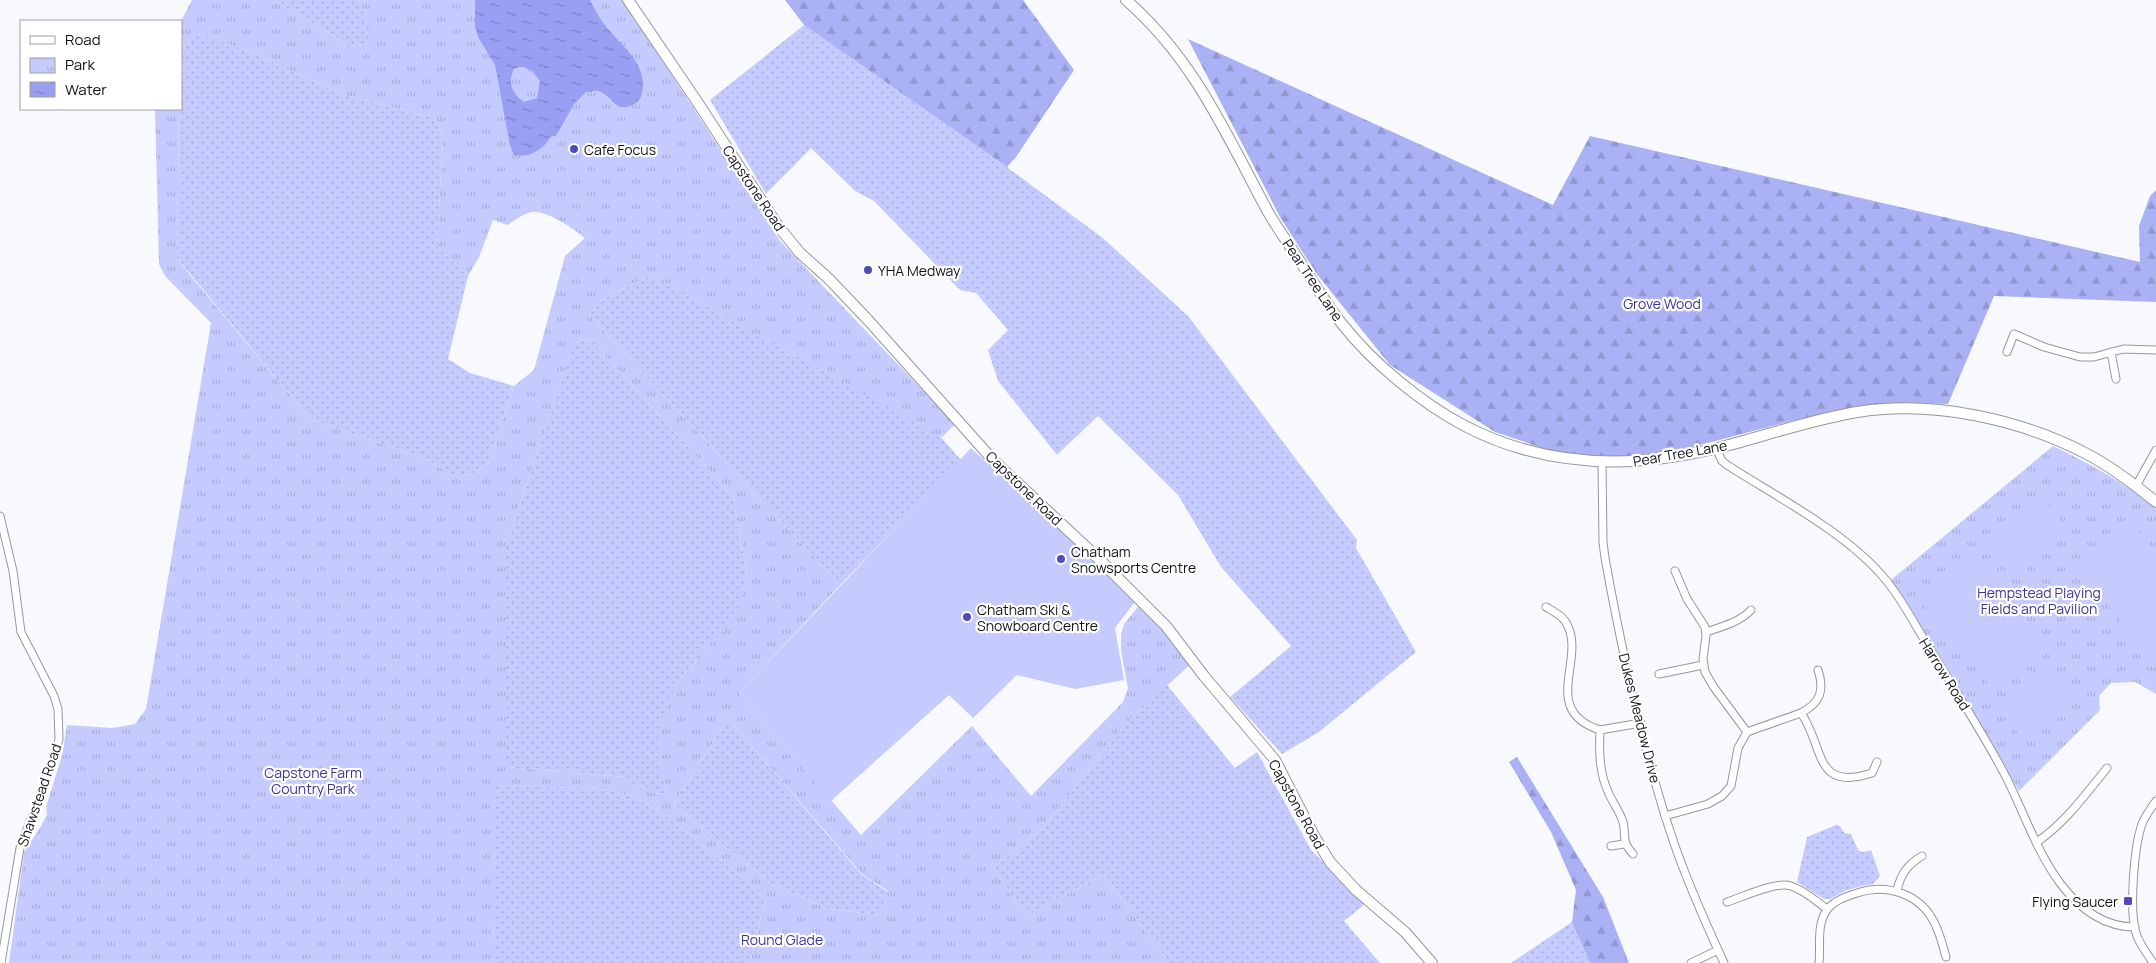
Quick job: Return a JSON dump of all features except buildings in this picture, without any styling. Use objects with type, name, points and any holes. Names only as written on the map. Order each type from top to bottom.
[{"type":"street","name":"Capstone Road","points":[[628,0],[778,226],[798,252],[829,280],[868,320],[994,460],[1101,561],[1166,626],[1222,698],[1275,760],[1313,834],[1330,862],[1356,890],[1405,932],[1432,963]]},
{"type":"street","name":"Pear Tree Lane","points":[[1126,0],[1152,23],[1183,61],[1210,104],[1270,216],[1342,324],[1378,362],[1427,402],[1464,426],[1517,448],[1584,461],[1602,462],[1657,460],[1716,448],[1802,424],[1859,412],[1934,409],[1982,418],[2049,438],[2086,453],[2136,486],[2156,502]]},
{"type":"street","points":[[2007,352],[2014,334],[2074,357],[2094,357],[2133,348],[2156,350]]},
{"type":"street","points":[[2111,352],[2116,379]]},
{"type":"street","name":"Harrow Road","points":[[1716,448],[1722,461],[1838,536],[1864,557],[1885,579],[2006,777],[2037,842],[2061,884],[2091,914],[2109,924],[2134,927]]},
{"type":"street","points":[[2136,486],[2156,450]]},
{"type":"street","name":"Dukes Meadow Drive","points":[[1602,462],[1605,558],[1641,723],[1665,816],[1694,896],[1724,963]]},
{"type":"street","name":"Shawstead Road","points":[[0,516],[13,571],[21,632],[54,696],[58,709],[59,739],[50,770],[20,848],[1,963]]},
{"type":"street","points":[[1675,571],[1687,599],[1706,632],[1703,665],[1713,686],[1747,732]]},
{"type":"street","points":[[1546,607],[1563,618],[1568,629],[1570,644],[1568,696],[1570,708],[1582,721],[1600,730],[1641,723]]},
{"type":"street","points":[[1706,632],[1735,621],[1751,610]]},
{"type":"street","points":[[1659,674],[1703,665]]},
{"type":"street","points":[[1665,816],[1708,804],[1728,792],[1733,778],[1738,748],[1747,732],[1801,713],[1814,705],[1821,695],[1821,681],[1818,670]]},
{"type":"street","points":[[1801,713],[1824,763],[1832,774],[1843,778],[1856,778],[1872,774],[1878,762]]},
{"type":"street","points":[[1600,730],[1601,772],[1605,786],[1623,822],[1624,844],[1633,854]]},
{"type":"street","points":[[2037,842],[2055,830],[2070,815],[2107,768]]},
{"type":"street","points":[[2154,963],[2141,944],[2134,927],[2134,880],[2139,835],[2146,816],[2156,801]]},
{"type":"street","points":[[1611,846],[1624,844]]},
{"type":"street","points":[[1897,890],[1908,865],[1922,856]]},
{"type":"street","points":[[1727,902],[1773,887],[1786,885],[1796,888],[1827,910]]},
{"type":"street","points":[[1818,963],[1820,930],[1827,910],[1840,899],[1861,891],[1879,888],[1897,890],[1912,898],[1926,910],[1936,924],[1946,957]]},
{"type":"street","points":[[1692,963],[1718,950]]},
{"type":"green space","name":"Capstone Farm Country Park","points":[[192,0],[274,0],[352,47],[374,42],[359,0],[623,0],[780,241],[955,424],[942,437],[651,275],[603,299],[589,315],[840,585],[739,693],[861,835],[972,726],[1031,796],[1123,702],[1128,688],[1121,651],[1121,634],[1124,624],[1141,603],[1192,663],[1127,722],[1041,830],[993,868],[1027,916],[1104,874],[1169,963],[750,963],[765,900],[748,882],[664,814],[632,796],[610,790],[496,786],[493,963],[9,963],[24,852],[47,814],[46,807],[62,756],[67,725],[112,728],[135,724],[146,709],[211,323],[165,276],[159,264],[155,110],[179,110],[177,258],[190,275],[310,419],[428,460],[449,474],[460,477],[474,473],[489,463],[514,386],[534,370],[565,256],[585,238],[560,221],[538,212],[526,214],[507,225],[493,220],[479,257],[468,276],[437,246],[443,139],[435,118],[344,95],[244,49],[196,34],[185,46],[182,69],[182,20]],"holes":[[[585,339],[593,342],[733,497],[747,573],[736,619],[708,646],[679,680],[663,714],[658,739],[659,761],[667,793],[658,794],[625,777],[506,767],[506,545],[572,350],[577,342]],[[728,718],[862,874],[888,891],[880,915],[829,909],[773,885],[674,805]]]},
{"type":"green space","points":[[274,0],[359,0],[375,42],[352,47]]},
{"type":"green space","points":[[785,0],[1023,0],[1074,70],[1016,157],[1007,167],[804,25]]},
{"type":"green space","points":[[804,25],[1007,167],[1104,239],[1188,316],[1357,540],[1356,548],[1416,652],[1319,732],[1282,754],[1230,697],[1291,646],[1221,567],[1178,495],[1098,416],[1057,455],[998,381],[988,350],[1008,330],[976,293],[960,290],[874,201],[855,191],[811,148],[766,194],[710,100]]},
{"type":"green space","points":[[195,33],[244,49],[344,95],[435,118],[443,139],[437,246],[468,276],[448,359],[470,373],[514,386],[489,463],[474,473],[460,477],[449,474],[428,460],[310,419],[177,258],[179,110],[182,110],[183,54],[185,46]]},
{"type":"green space","name":"Grove Wood","points":[[1188,39],[1553,205],[1590,136],[2140,262],[2139,226],[2150,196],[2156,190],[2156,302],[1994,296],[1948,404],[1898,403],[1842,410],[1671,452],[1624,457],[1558,453],[1495,432],[1390,365],[1316,273],[1280,217]]},
{"type":"green space","points":[[651,275],[938,434],[961,460],[840,585],[589,315],[603,299]]},
{"type":"green space","points":[[585,339],[593,342],[733,497],[747,573],[737,619],[708,646],[679,680],[659,760],[667,793],[658,794],[625,777],[506,767],[506,545],[572,349],[577,342]]},
{"type":"green space","name":"Hempstead Playing Fields and Pavilion","points":[[2053,446],[2120,482],[2156,509],[2156,694],[2135,682],[2111,683],[2099,696],[2100,710],[2019,791],[1891,580]]},
{"type":"green space","name":"Chatham Ski & Snowboard Centre","points":[[971,448],[1137,599],[1115,628],[1124,680],[1075,689],[1017,675],[973,718],[949,695],[831,801],[739,693]]},
{"type":"green space","points":[[2039,495],[2065,526],[2015,569],[1989,538]]},
{"type":"green space","points":[[2131,521],[2156,554],[2156,651],[2147,657],[2077,562]]},
{"type":"green space","points":[[1974,558],[2050,649],[1996,693],[1921,601]]},
{"type":"green space","points":[[2048,665],[2071,697],[2019,735],[1996,704]]},
{"type":"green space","points":[[1167,685],[1235,768],[1257,752],[1311,850],[1365,904],[1344,921],[1380,963],[1169,963],[1104,874],[1027,916],[993,868],[1041,830],[1127,722]]},
{"type":"green space","points":[[728,718],[861,874],[888,892],[880,915],[829,909],[773,885],[674,805]]},
{"type":"green space","points":[[1517,757],[1603,897],[1629,963],[1590,963],[1572,922],[1576,890],[1551,832],[1509,762]]},
{"type":"green space","points":[[495,786],[610,790],[632,796],[664,814],[748,882],[765,900],[750,963],[493,963]]},
{"type":"green space","points":[[1836,825],[1840,826],[1844,833],[1851,834],[1858,850],[1862,852],[1871,850],[1880,876],[1873,884],[1845,891],[1830,899],[1824,899],[1797,882],[1807,837]]},
{"type":"green space","points":[[1572,922],[1590,963],[1511,963]]},
{"type":"water","points":[[475,0],[590,0],[608,29],[638,65],[643,83],[641,96],[634,104],[622,107],[615,104],[602,92],[586,92],[574,104],[556,136],[552,136],[536,152],[520,156],[514,155],[510,145],[495,65],[478,37],[475,26]],"holes":[[[520,67],[532,71],[540,81],[537,98],[524,102],[516,95],[511,79],[514,69]]]},
{"type":"place","name":"Cafe Focus","points":[[574,149]]},
{"type":"place","name":"YHA Medway","points":[[868,270]]},
{"type":"place","name":"Chatham Snowsports Centre","points":[[1061,559]]},
{"type":"place","name":"Chatham Ski & Snowboard Centre","points":[[967,617]]},
{"type":"place","name":"Flying Saucer","points":[[2128,901]]},
{"type":"park label","name":"Round Glade","points":[[782,939]]}]
